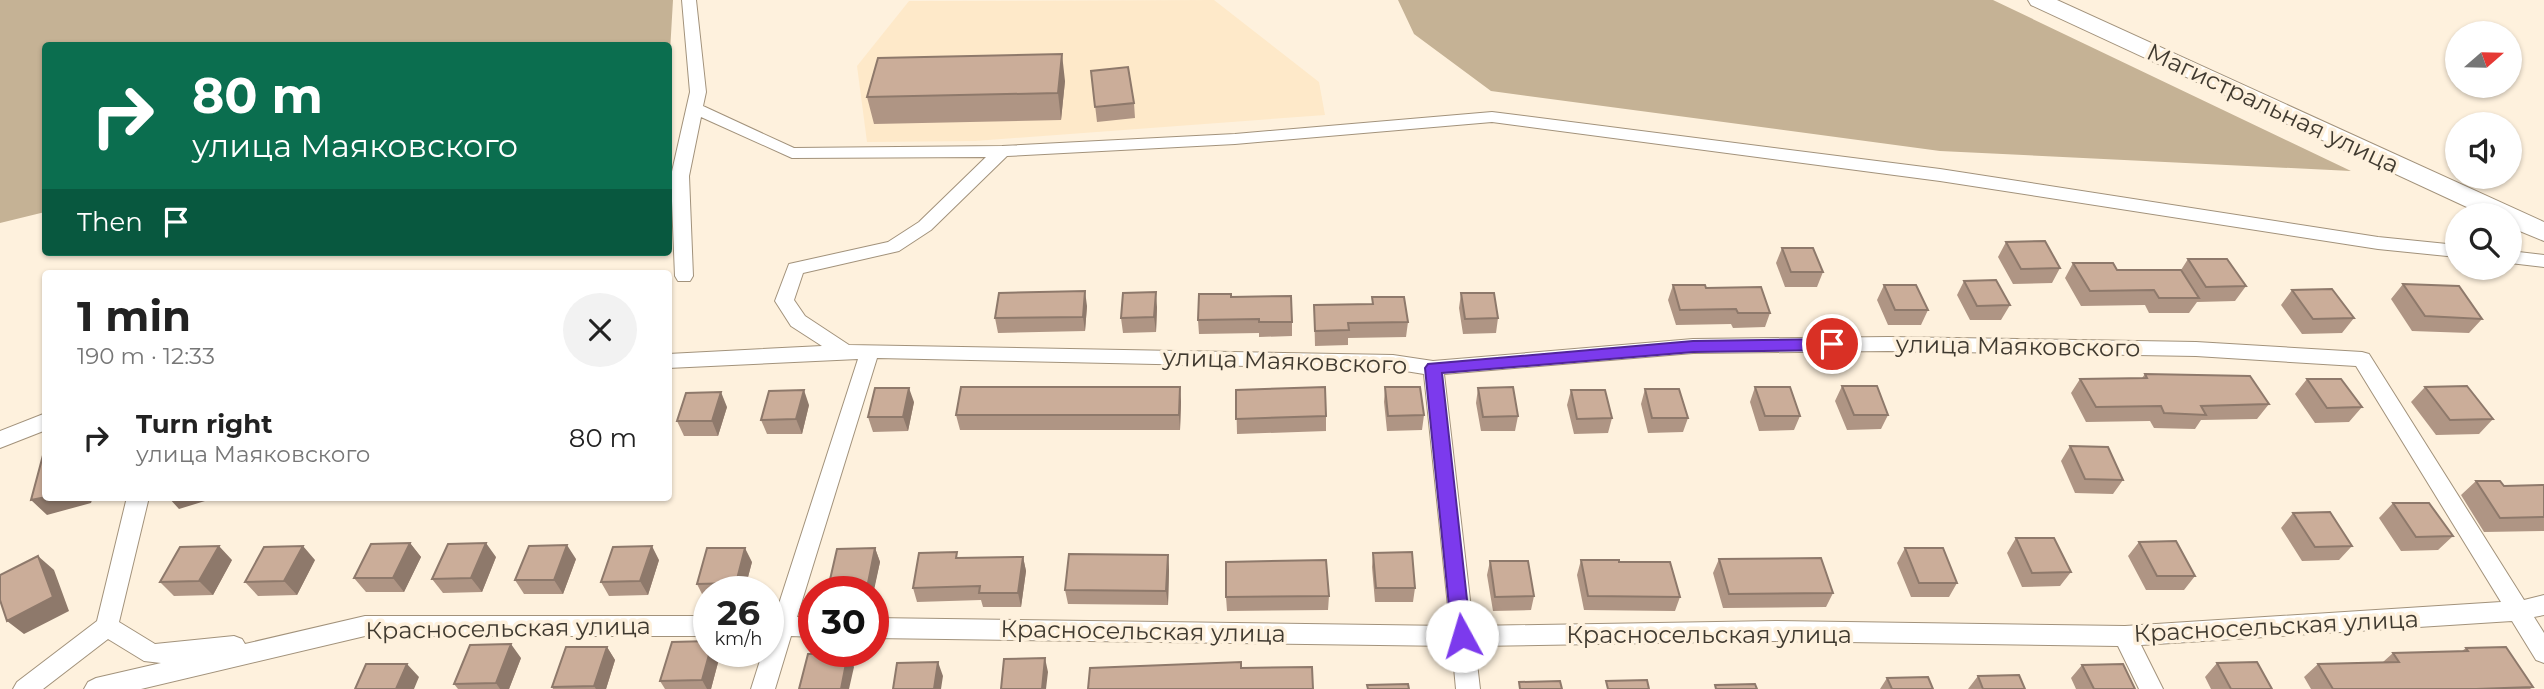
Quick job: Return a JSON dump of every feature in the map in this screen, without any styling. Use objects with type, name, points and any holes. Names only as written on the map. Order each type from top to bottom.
[{"type":"street","points":[[684,276],[680,176],[698,92],[689,0]]},
{"type":"street","name":"Магистральная улица","points":[[2039,0],[2480,203]]},
{"type":"street","points":[[696,108],[792,153],[1002,152],[1236,139],[1492,117],[1926,173],[2378,243],[2445,250]]},
{"type":"street","points":[[845,352],[799,321],[784,301],[795,268],[893,247],[925,226],[1002,152]]},
{"type":"street","name":"Магистральная улица","points":[[2522,222],[2544,232]]},
{"type":"street","points":[[2522,258],[2544,261]]},
{"type":"street","name":"улица Маяковского","points":[[672,361],[870,351],[1393,362],[1433,368],[1693,346],[1888,344],[2196,349],[2362,359],[2520,611]]},
{"type":"street","points":[[784,603],[870,351]]},
{"type":"street","points":[[1433,368],[1468,689]]},
{"type":"street","points":[[0,440],[42,423]]},
{"type":"street","points":[[24,689],[107,626],[137,501]]},
{"type":"street","name":"Красносельская улица","points":[[889,628],[1462,636],[1775,631],[2125,636],[2520,611],[2544,605]]},
{"type":"street","points":[[2520,611],[2544,653]]},
{"type":"street","name":"Красносельская улица","points":[[107,626],[152,654],[308,639]]},
{"type":"street","name":"Красносельская улица","points":[[96,689],[365,626],[693,626]]},
{"type":"street","points":[[2125,636],[2151,689]]},
{"type":"street","points":[[763,689],[768,667]]},
{"type":"shaded area","points":[[0,0],[673,0],[671,42],[42,42],[42,213],[0,223]]},
{"type":"shaded area","points":[[1214,0],[1319,82],[1325,115],[975,141],[867,142],[857,66],[909,1]]},
{"type":"shaded area","points":[[1398,0],[1993,0],[2351,171],[1940,151],[1491,91],[1414,34]]},
{"type":"building","points":[[1062,54],[1058,93],[867,97],[878,58]]},
{"type":"building","points":[[1128,67],[1134,103],[1095,107],[1091,71]]},
{"type":"building","points":[[2045,241],[2060,268],[2021,269],[2006,242]]},
{"type":"building","points":[[1782,248],[1813,248],[1823,272],[1791,272]]},
{"type":"building","points":[[2188,259],[2227,259],[2246,286],[2206,287]]},
{"type":"building","points":[[2073,263],[2113,263],[2117,270],[2181,270],[2199,298],[2159,298],[2154,290],[2090,291]]},
{"type":"building","points":[[1996,280],[2010,305],[1977,306],[1964,281]]},
{"type":"building","points":[[2403,284],[2459,286],[2482,319],[2425,316]]},
{"type":"building","points":[[1673,285],[1705,285],[1706,288],[1761,287],[1770,313],[1738,313],[1736,309],[1680,310]]},
{"type":"building","points":[[1884,285],[1916,285],[1928,310],[1895,310]]},
{"type":"building","points":[[2332,289],[2354,318],[2313,319],[2292,290]]},
{"type":"building","points":[[1085,291],[1083,317],[995,318],[999,293]]},
{"type":"building","points":[[1156,292],[1154,317],[1121,318],[1123,293]]},
{"type":"building","points":[[1461,293],[1494,293],[1498,318],[1465,319]]},
{"type":"building","points":[[1199,294],[1231,294],[1231,297],[1291,296],[1292,322],[1259,322],[1259,319],[1198,320]]},
{"type":"building","points":[[1372,297],[1404,297],[1408,322],[1348,323],[1349,330],[1315,331],[1314,305],[1373,304]]},
{"type":"building","points":[[2145,374],[2250,376],[2269,404],[2201,406],[2206,415],[2164,413],[2161,406],[2096,407],[2080,379],[2147,378]]},
{"type":"building","points":[[2307,379],[2341,379],[2362,407],[2327,408]]},
{"type":"building","points":[[1842,386],[1877,386],[1888,415],[1854,415]]},
{"type":"building","points":[[2467,386],[2493,419],[2450,420],[2425,387]]},
{"type":"building","points":[[961,387],[1180,387],[1179,415],[956,415]]},
{"type":"building","points":[[1325,387],[1326,416],[1236,419],[1236,390]]},
{"type":"building","points":[[1385,387],[1420,387],[1424,415],[1388,416]]},
{"type":"building","points":[[1513,387],[1518,416],[1483,417],[1478,388]]},
{"type":"building","points":[[1755,387],[1790,387],[1800,416],[1765,416]]},
{"type":"building","points":[[875,388],[909,388],[903,417],[868,417]]},
{"type":"building","points":[[1645,389],[1679,389],[1688,418],[1652,418]]},
{"type":"building","points":[[804,390],[796,419],[761,420],[769,391]]},
{"type":"building","points":[[1571,390],[1605,390],[1612,418],[1577,419]]},
{"type":"building","points":[[721,392],[712,421],[677,421],[686,393]]},
{"type":"building","points":[[2070,446],[2108,447],[2123,480],[2085,479]]},
{"type":"building","points":[[42,459],[42,498],[31,500]]},
{"type":"building","points":[[2476,481],[2500,481],[2504,486],[2544,485],[2544,517],[2500,518]]},
{"type":"building","points":[[2393,503],[2429,503],[2453,536],[2416,537]]},
{"type":"building","points":[[2330,512],[2352,546],[2315,547],[2293,513]]},
{"type":"building","points":[[2016,538],[2054,538],[2071,572],[2032,573]]},
{"type":"building","points":[[2176,541],[2195,576],[2157,576],[2139,542]]},
{"type":"building","points":[[410,543],[393,578],[354,578],[371,544]]},
{"type":"building","points":[[486,543],[471,578],[432,579],[448,544]]},
{"type":"building","points":[[567,545],[554,580],[515,580],[529,546]]},
{"type":"building","points":[[219,546],[199,581],[160,582],[180,547]]},
{"type":"building","points":[[303,546],[284,581],[245,582],[264,547]]},
{"type":"building","points":[[652,546],[640,581],[601,582],[613,547]]},
{"type":"building","points":[[707,548],[745,548],[738,576],[699,576]]},
{"type":"building","points":[[875,548],[869,576],[831,576],[837,549]]},
{"type":"building","points":[[1905,548],[1943,548],[1957,583],[1919,583]]},
{"type":"building","points":[[957,552],[956,558],[1023,557],[1018,593],[979,593],[980,586],[913,588],[919,553]]},
{"type":"building","points":[[1412,552],[1415,588],[1376,588],[1373,553]]},
{"type":"building","points":[[1069,554],[1168,555],[1166,591],[1065,590]]},
{"type":"building","points":[[38,556],[53,597],[7,621],[0,600],[0,575]]},
{"type":"building","points":[[1821,558],[1833,593],[1729,594],[1719,559]]},
{"type":"building","points":[[1326,560],[1329,596],[1226,597],[1226,562]]},
{"type":"building","points":[[1581,560],[1670,562],[1680,597],[1588,596]]},
{"type":"building","points":[[1490,561],[1528,561],[1534,596],[1495,597]]},
{"type":"building","points":[[693,641],[693,667],[706,667],[702,680],[660,681],[672,642]]},
{"type":"building","points":[[511,644],[496,683],[454,684],[470,645]]},
{"type":"building","points":[[566,647],[607,647],[594,686],[552,687]]},
{"type":"building","points":[[2506,647],[2533,687],[2333,689],[2318,664],[2399,662],[2393,653]]},
{"type":"building","points":[[1045,658],[1042,689],[1001,689],[1004,659]]},
{"type":"building","points":[[938,662],[934,689],[893,689],[897,663]]},
{"type":"building","points":[[1241,662],[1241,668],[1312,667],[1313,689],[1088,689],[1090,668]]},
{"type":"building","points":[[2257,662],[2272,689],[2231,689],[2217,663]]},
{"type":"building","points":[[366,664],[407,664],[396,689],[355,689]]},
{"type":"building","points":[[2123,664],[2135,689],[2094,689],[2082,665]]},
{"type":"building","points":[[805,667],[845,667],[841,689],[799,689]]},
{"type":"building","points":[[2019,675],[2025,689],[1983,689],[1978,676]]},
{"type":"building","points":[[1928,677],[1933,689],[1892,689],[1887,678]]},
{"type":"building","points":[[1647,680],[1649,689],[1608,689],[1606,681]]},
{"type":"building","points":[[1560,681],[1562,689],[1520,689],[1519,682]]},
{"type":"building","points":[[1408,684],[1409,689],[1368,689],[1367,685]]},
{"type":"building","points":[[1755,684],[1757,689],[1716,689],[1715,685]]},
{"type":"route","points":[[1462,636],[1433,368],[1693,346],[1832,344]]}]
